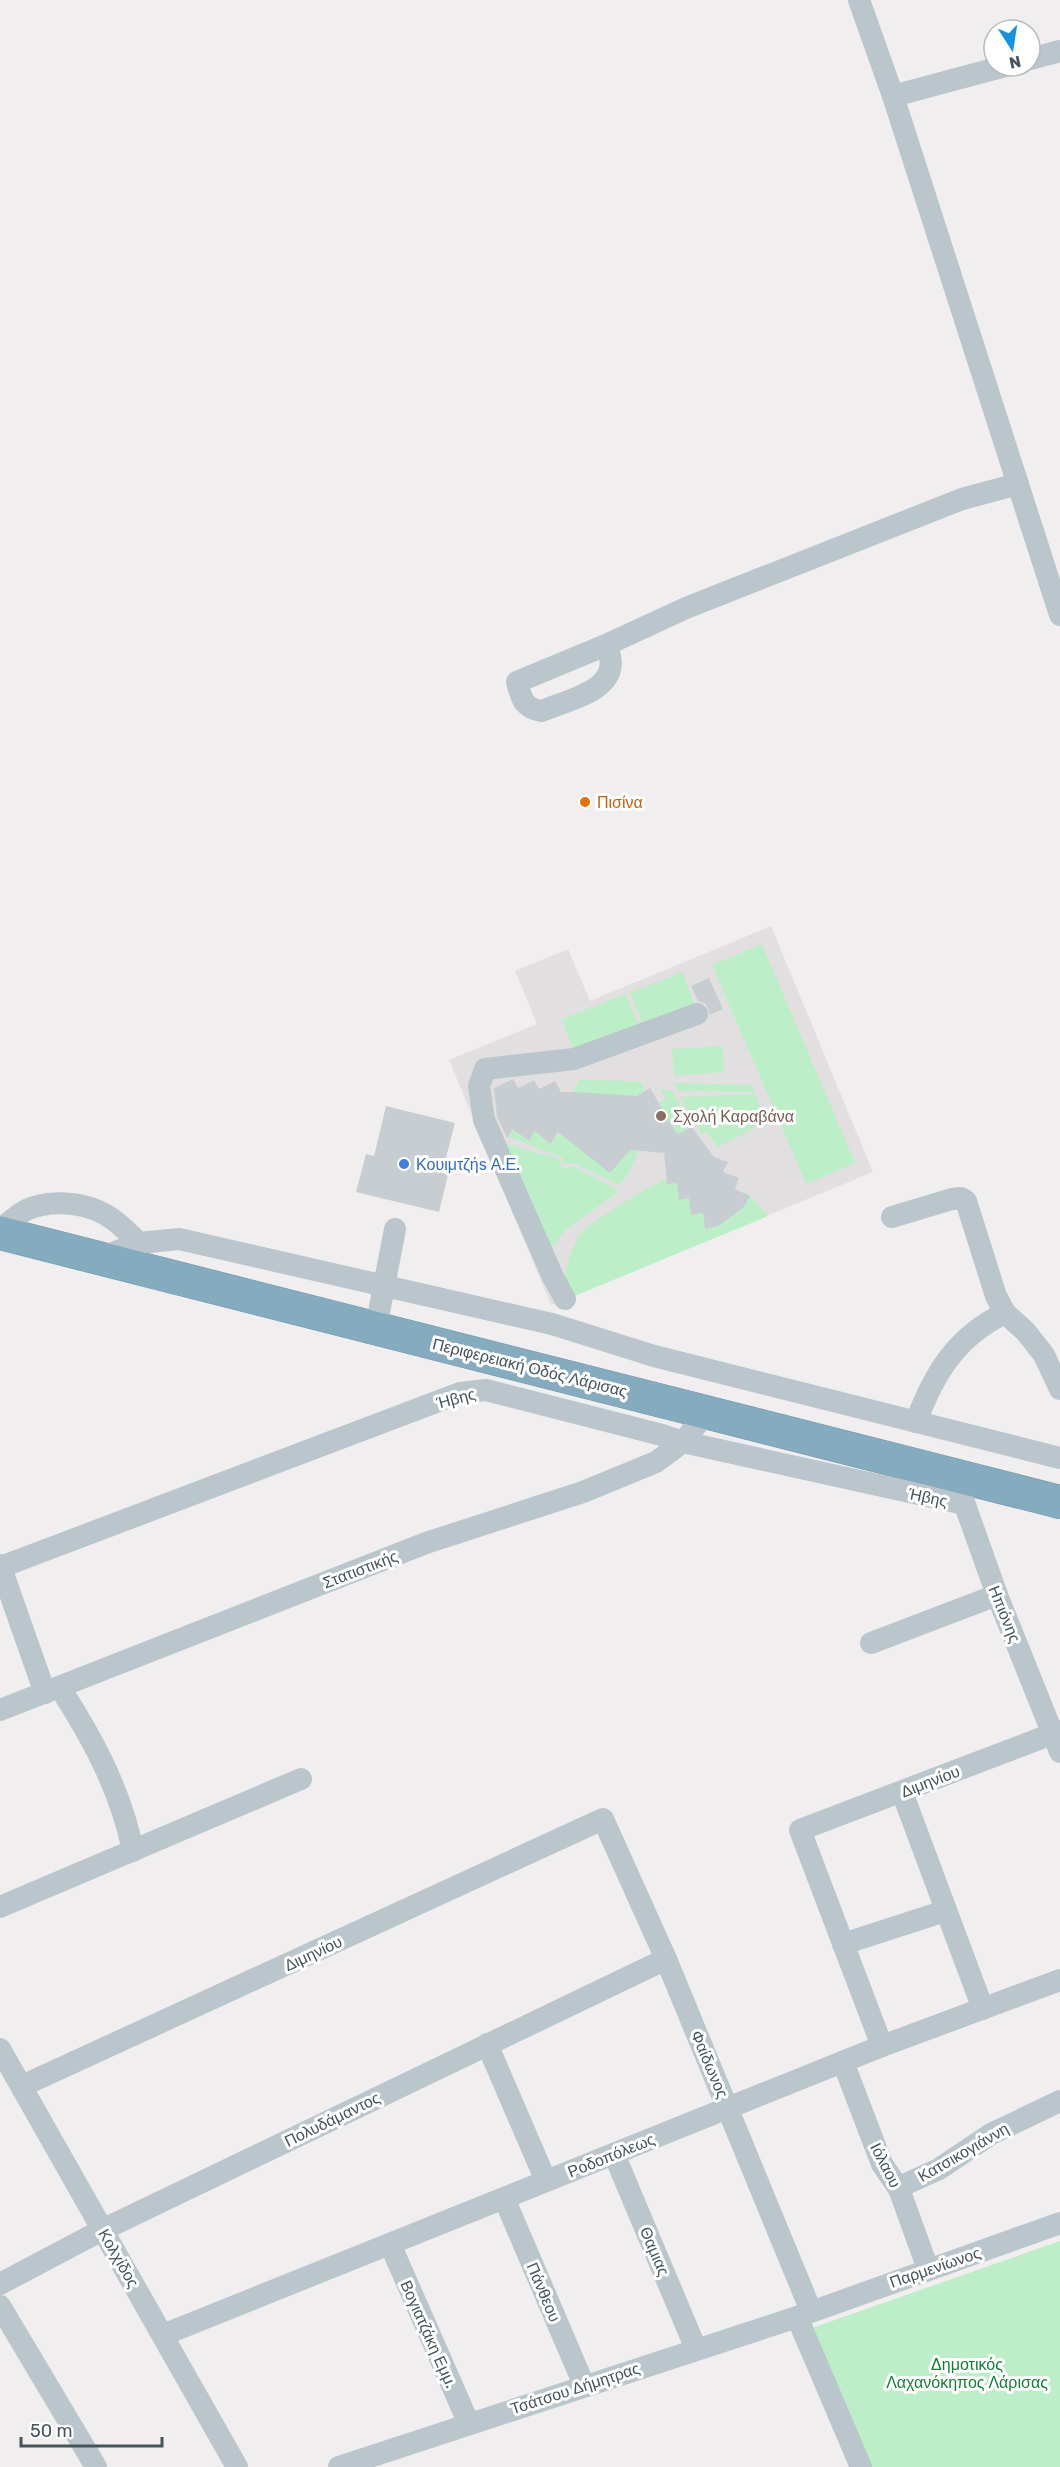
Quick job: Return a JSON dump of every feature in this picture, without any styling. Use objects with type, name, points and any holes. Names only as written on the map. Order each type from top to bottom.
[{"type":"highway","name":"Περιφερειακή Οδός Λάρισας","points":[[0,1231],[707,1412],[959,1490],[1060,1502]]},
{"type":"street","points":[[860,0],[1060,615]]},
{"type":"street","points":[[1042,56],[1060,51]]},
{"type":"street","points":[[893,96],[982,72]]},
{"type":"street","points":[[606,645],[611,660],[608,678],[600,687],[542,711],[532,710],[524,703],[517,682],[606,645],[686,608],[962,499],[1018,484]]},
{"type":"street","points":[[565,1299],[484,1120],[479,1086],[485,1069],[574,1059],[697,1014]]},
{"type":"street","points":[[891,1217],[952,1199],[961,1198],[966,1201],[996,1296],[1005,1313],[1026,1332],[1044,1355],[1060,1389]]},
{"type":"street","points":[[0,1231],[25,1211],[45,1204],[64,1202],[101,1212],[115,1220],[139,1243]]},
{"type":"street","points":[[376,1328],[394,1229]]},
{"type":"street","points":[[99,1258],[139,1243],[179,1239],[552,1324],[654,1356],[1060,1458]]},
{"type":"street","points":[[916,1422],[928,1390],[948,1359],[966,1337],[983,1323],[1005,1313]]},
{"type":"street","name":"Ήβης","points":[[0,1566],[460,1393],[486,1390],[682,1442],[959,1490]]},
{"type":"street","name":"Στατιστικής","points":[[0,1710],[436,1539],[610,1481],[656,1462],[682,1442],[707,1412]]},
{"type":"street","name":"Ηπιόνης","points":[[959,1490],[997,1595],[1058,1739]]},
{"type":"street","points":[[0,1566],[53,1690],[82,1722],[112,1780],[126,1819],[133,1851]]},
{"type":"street","points":[[871,1643],[997,1595]]},
{"type":"street","name":"Διμηνίου","points":[[843,1944],[800,1830],[902,1792],[1058,1739]]},
{"type":"street","points":[[0,1907],[302,1779]]},
{"type":"street","points":[[902,1792],[983,2009]]},
{"type":"street","name":"Διμηνίου","points":[[22,2086],[603,1819]]},
{"type":"street","name":"Φαίδωνος","points":[[603,1819],[729,2108],[861,2467]]},
{"type":"street","points":[[882,2046],[843,1944],[945,1911]]},
{"type":"street","name":"Πολυδάμαντος","points":[[0,2284],[102,2230],[666,1959]]},
{"type":"street","name":"Ροδοπόλεως","points":[[163,2335],[882,2046],[1060,1981]]},
{"type":"street","points":[[487,2044],[546,2181]]},
{"type":"street","name":"Κολχίδος","points":[[0,2049],[237,2467]]},
{"type":"street","name":"Ιόλαου","points":[[843,2062],[882,2164],[899,2189],[928,2269]]},
{"type":"street","name":"Κατσικογιάννη","points":[[899,2189],[939,2169],[991,2134],[1060,2101]]},
{"type":"street","name":"Θαμιας","points":[[614,2154],[696,2349]]},
{"type":"street","name":"Πάνθεου","points":[[504,2198],[584,2385]]},
{"type":"street","name":"Παρμενίωνος","points":[[804,2314],[1060,2223]]},
{"type":"street","name":"Βογιατζάκη Εμμ.","points":[[390,2244],[469,2424]]},
{"type":"street","points":[[0,2306],[96,2467]]},
{"type":"street","name":"Τσάτσου Δήμητρας","points":[[339,2467],[804,2314]]},
{"type":"shaded area","name":"Σχολή Καραβάνα","points":[[771,926],[873,1172],[551,1305],[449,1060],[537,1024],[515,971],[568,949],[590,1001]]},
{"type":"green space","points":[[762,944],[855,1163],[806,1184],[712,965]]},
{"type":"green space","points":[[682,972],[695,1004],[643,1025],[630,993]]},
{"type":"green space","points":[[626,994],[639,1026],[574,1051],[562,1019]]},
{"type":"green space","points":[[723,1046],[724,1072],[674,1076],[672,1049]]},
{"type":"green space","points":[[579,1080],[640,1081],[645,1091],[634,1099],[573,1092]]},
{"type":"green space","points":[[672,1083],[753,1085],[755,1092],[679,1091]]},
{"type":"green space","points":[[655,1088],[672,1091],[692,1127],[677,1134],[659,1103],[666,1098],[660,1089],[654,1090]]},
{"type":"green space","points":[[755,1094],[766,1122],[718,1147],[706,1132],[701,1134],[680,1097]]},
{"type":"green space","points":[[514,1129],[529,1141],[535,1131],[550,1144],[556,1135],[568,1136],[610,1173],[630,1150],[639,1151],[627,1176],[619,1185],[573,1163],[563,1164],[562,1157],[508,1137]]},
{"type":"green space","points":[[505,1144],[560,1159],[561,1166],[565,1168],[572,1166],[619,1191],[565,1230],[551,1250]]},
{"type":"green space","points":[[666,1179],[667,1184],[677,1183],[689,1198],[691,1215],[703,1213],[705,1229],[731,1217],[750,1196],[768,1216],[572,1297],[564,1280],[570,1255],[579,1235],[592,1223],[640,1192]]},
{"type":"green space","name":"Δημοτικός Λαχανόκηπος Λάρισας","points":[[1060,2241],[1060,2467],[866,2467],[809,2329]]},
{"type":"building","points":[[709,978],[723,1009],[710,1015],[706,1004],[698,1001],[691,986]]},
{"type":"building","points":[[513,1079],[518,1088],[534,1080],[539,1089],[555,1081],[561,1092],[637,1096],[650,1088],[677,1134],[692,1127],[714,1157],[728,1162],[723,1172],[739,1178],[735,1189],[750,1196],[743,1208],[718,1226],[705,1229],[703,1213],[691,1215],[689,1198],[679,1200],[677,1183],[667,1184],[664,1153],[630,1150],[610,1173],[558,1132],[550,1144],[535,1131],[529,1141],[513,1129],[507,1138],[497,1116],[494,1088]]},
{"type":"building","name":"Κουιμτζήs Α.Ε.","points":[[386,1106],[455,1123],[442,1173],[448,1175],[439,1212],[356,1192],[366,1154],[374,1156]]},
{"type":"place","name":"Πισίνα","points":[[585,802]]},
{"type":"place","name":"Σχολή Καραβάνα","points":[[661,1116]]},
{"type":"place","name":"Κουιμτζήs Α.Ε.","points":[[404,1164]]}]
